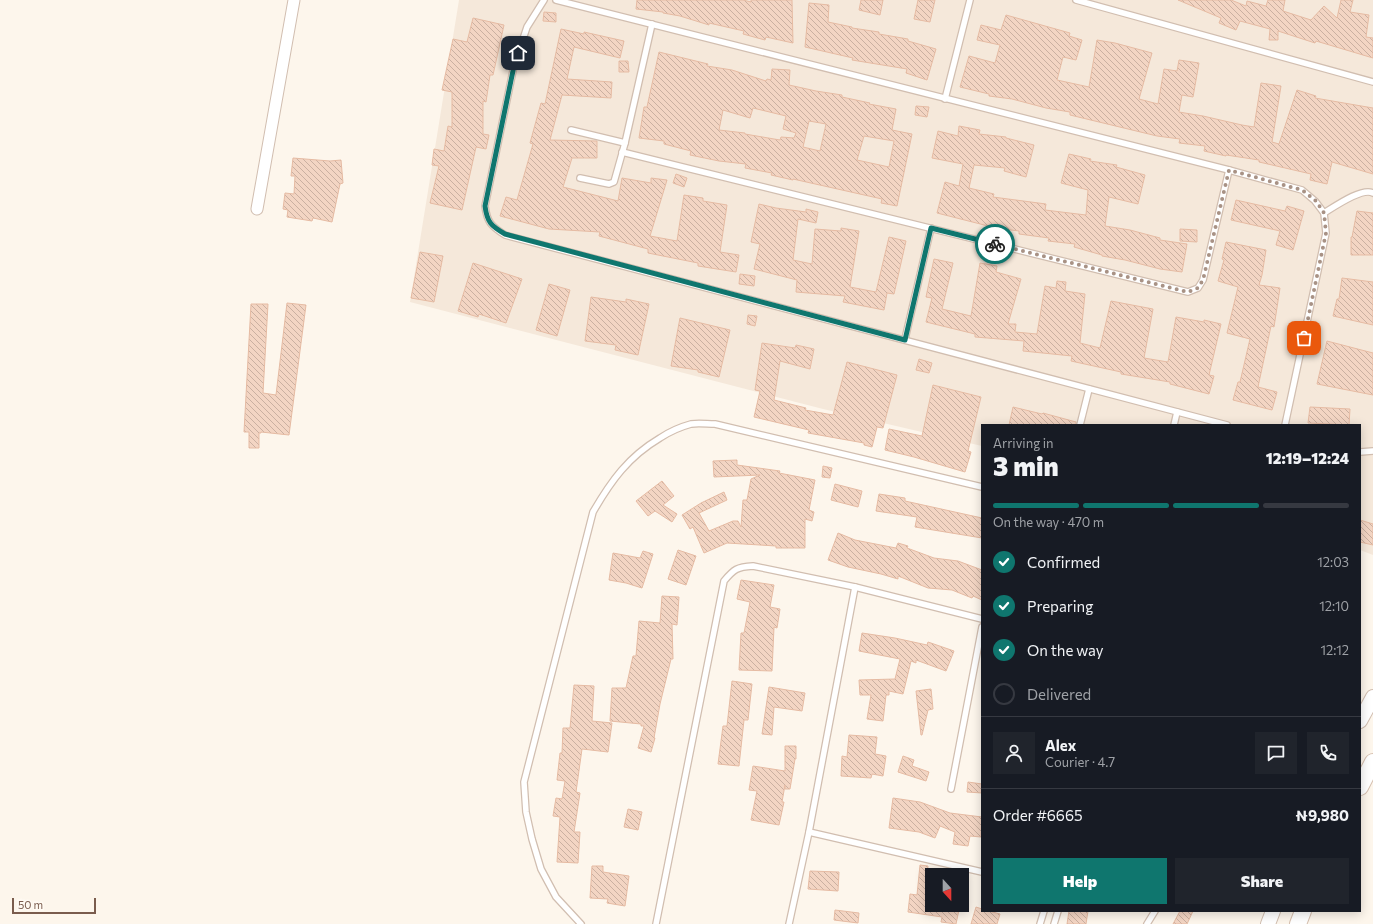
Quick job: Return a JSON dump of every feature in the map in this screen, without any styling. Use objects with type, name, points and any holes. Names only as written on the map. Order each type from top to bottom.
[{"type":"main road","points":[[1361,785],[1373,762]]},
{"type":"main road","points":[[1298,924],[1303,912]]},
{"type":"street","points":[[257,209],[294,0]]},
{"type":"street","points":[[1361,719],[1373,697]]},
{"type":"street","points":[[1268,924],[1273,912]]},
{"type":"lane","points":[[544,0],[527,27],[514,66],[485,206],[487,218],[495,228],[505,234],[1223,424]]},
{"type":"lane","points":[[556,0],[1229,170],[1302,190],[1316,201],[1324,213],[1326,233],[1285,424]]},
{"type":"lane","points":[[945,99],[970,0]]},
{"type":"lane","points":[[1076,0],[1373,82]]},
{"type":"lane","points":[[580,178],[609,184],[614,182],[625,143],[652,24]]},
{"type":"lane","points":[[571,130],[625,143]]},
{"type":"lane","points":[[622,152],[1188,292],[1198,288],[1203,280],[1229,170]]},
{"type":"lane","points":[[1324,213],[1358,194],[1370,191],[1373,193]]},
{"type":"lane","points":[[905,340],[931,228]]},
{"type":"lane","points":[[1080,424],[1089,388]]},
{"type":"lane","points":[[1174,424],[1177,412]]},
{"type":"lane","points":[[581,924],[556,897],[541,868],[526,812],[524,782],[593,512],[610,483],[628,461],[647,445],[669,432],[691,424],[715,424],[981,487]]},
{"type":"lane","points":[[1361,452],[1373,451]]},
{"type":"lane","points":[[656,924],[724,581],[732,571],[741,567],[754,566],[855,587],[981,619]]},
{"type":"lane","points":[[789,924],[809,832],[855,587]]},
{"type":"lane","points":[[951,789],[981,632]]},
{"type":"lane","points":[[809,832],[981,872]]},
{"type":"lane","points":[[1040,924],[1044,912]]},
{"type":"lane","points":[[1054,924],[1058,912]]},
{"type":"lane","points":[[1147,924],[1154,912]]},
{"type":"shaded area","points":[[459,0],[1373,0],[1373,555],[1361,550],[1361,424],[981,424],[981,446],[823,409],[410,302]]},
{"type":"building","points":[[637,0],[743,0],[751,2],[751,0],[792,0],[793,43],[766,37],[765,40],[743,34],[744,31],[709,23],[709,25],[663,12],[636,9]]},
{"type":"building","points":[[861,0],[883,0],[880,15],[859,10]]},
{"type":"building","points":[[918,0],[935,0],[930,22],[914,19]]},
{"type":"building","points":[[1178,0],[1231,0],[1246,6],[1247,1],[1266,6],[1268,0],[1285,0],[1283,11],[1311,20],[1324,6],[1337,18],[1341,0],[1353,0],[1350,12],[1369,15],[1366,37],[1373,38],[1373,58],[1316,41],[1315,43],[1278,31],[1278,40],[1269,40],[1270,29],[1240,21],[1236,30],[1219,23],[1221,18]]},
{"type":"building","points":[[809,3],[829,5],[828,22],[908,39],[908,41],[936,49],[927,80],[906,73],[907,69],[852,60],[853,58],[805,47]]},
{"type":"building","points":[[544,12],[556,13],[556,22],[543,21]]},
{"type":"building","points":[[1006,15],[1070,33],[1069,36],[1082,40],[1076,60],[1063,57],[1057,80],[1089,87],[1097,40],[1115,43],[1152,53],[1139,99],[1158,104],[1164,69],[1177,71],[1179,60],[1199,63],[1193,97],[1182,95],[1179,112],[1254,127],[1261,83],[1281,86],[1272,142],[1279,144],[1297,90],[1316,96],[1315,98],[1373,108],[1373,174],[1332,162],[1327,184],[1310,180],[1311,174],[1259,162],[1259,160],[1226,156],[1204,151],[1205,146],[1179,143],[1180,139],[1157,136],[1070,115],[1070,112],[1046,108],[1012,99],[989,96],[989,94],[960,87],[969,56],[995,63],[1000,45],[977,40],[981,25],[1001,30]]},
{"type":"building","points":[[473,18],[504,25],[493,75],[490,75],[486,102],[483,101],[483,134],[489,135],[486,149],[476,147],[462,210],[430,203],[439,166],[432,165],[434,149],[444,151],[448,126],[452,127],[452,92],[442,90],[453,39],[467,42]]},
{"type":"building","points":[[561,29],[584,34],[584,32],[624,41],[620,58],[574,47],[567,79],[612,82],[611,98],[562,95],[550,140],[597,141],[597,158],[572,158],[563,187],[618,201],[622,178],[651,183],[651,178],[667,180],[650,236],[677,241],[684,195],[703,198],[703,201],[727,205],[720,252],[739,255],[736,272],[698,266],[698,263],[648,253],[648,249],[599,236],[600,232],[549,229],[500,216],[506,197],[517,200],[533,144],[530,143],[541,103],[545,104]]},
{"type":"building","points":[[659,52],[708,64],[707,66],[732,70],[766,81],[767,79],[771,80],[772,69],[790,70],[789,85],[842,95],[842,97],[870,103],[869,104],[896,109],[892,130],[912,134],[897,206],[881,203],[882,199],[745,168],[746,164],[719,161],[690,155],[691,151],[664,144],[664,141],[639,138],[644,107],[647,107]],"holes":[[[753,108],[786,116],[783,129],[796,133],[794,138],[781,137],[780,140],[745,133],[719,130],[723,110],[750,118]],[[809,121],[826,124],[820,151],[803,147]],[[864,136],[894,141],[889,167],[857,160]]]},
{"type":"building","points":[[619,61],[628,61],[629,72],[619,72]]},
{"type":"building","points":[[916,106],[929,107],[927,117],[915,115]]},
{"type":"building","points":[[959,126],[980,130],[979,134],[1006,137],[1034,145],[1026,177],[1004,171],[1005,168],[974,165],[969,188],[994,194],[993,197],[1046,204],[1045,210],[1086,215],[1088,190],[1061,183],[1069,154],[1091,159],[1090,161],[1117,165],[1116,167],[1145,175],[1138,204],[1109,197],[1105,226],[1130,230],[1160,238],[1160,240],[1187,244],[1182,272],[1160,269],[1102,256],[1074,247],[1075,244],[1048,241],[1049,238],[1019,234],[1019,231],[996,228],[937,213],[945,182],[959,186],[963,164],[932,158],[938,131],[958,136]]},
{"type":"building","points":[[293,158],[330,161],[341,160],[343,183],[340,184],[332,222],[313,218],[312,221],[287,217],[288,210],[283,209],[285,193],[294,194],[295,176],[291,176]]},
{"type":"building","points":[[676,174],[687,178],[684,187],[673,183]]},
{"type":"building","points":[[1236,200],[1285,211],[1287,206],[1304,211],[1293,250],[1276,245],[1280,231],[1231,220]]},
{"type":"building","points":[[759,204],[776,208],[806,212],[806,209],[818,212],[816,223],[798,219],[793,260],[812,264],[815,229],[841,231],[841,228],[859,231],[850,287],[876,292],[889,237],[906,241],[894,294],[887,293],[884,310],[843,302],[845,296],[796,292],[797,280],[754,269],[760,244],[751,242]]},
{"type":"building","points":[[1357,211],[1373,213],[1373,255],[1351,255],[1351,237]]},
{"type":"building","points":[[1180,229],[1197,230],[1197,242],[1180,241]]},
{"type":"building","points":[[1226,242],[1266,250],[1259,285],[1280,288],[1274,327],[1271,326],[1258,387],[1277,392],[1272,410],[1233,400],[1238,382],[1240,382],[1250,339],[1227,333],[1238,287],[1218,281],[1224,260],[1222,259]]},
{"type":"building","points":[[420,252],[443,256],[434,302],[411,298]]},
{"type":"building","points":[[934,259],[953,263],[942,309],[971,316],[980,263],[997,266],[996,272],[1021,279],[1008,324],[1016,324],[1015,332],[1037,334],[1045,286],[1056,288],[1057,281],[1066,282],[1065,291],[1085,294],[1080,343],[1100,348],[1111,301],[1153,309],[1144,358],[1168,362],[1176,317],[1204,322],[1204,320],[1221,324],[1209,375],[1214,376],[1209,394],[1170,384],[1170,382],[1121,374],[1121,372],[1071,361],[1072,356],[1023,351],[1024,341],[975,337],[975,334],[926,322],[932,298],[926,297]]},
{"type":"building","points":[[473,263],[522,279],[506,323],[479,314],[478,317],[458,311]]},
{"type":"building","points":[[740,274],[755,276],[754,286],[739,284]]},
{"type":"building","points":[[1342,278],[1373,282],[1373,325],[1333,316],[1337,299],[1339,299]]},
{"type":"building","points":[[549,284],[570,290],[557,336],[536,330]]},
{"type":"building","points":[[591,297],[626,302],[626,299],[649,304],[638,355],[615,350],[616,345],[585,341]]},
{"type":"building","points":[[287,303],[306,305],[289,435],[261,432],[259,433],[259,448],[249,448],[249,432],[244,432],[251,304],[268,304],[263,393],[276,395]]},
{"type":"building","points":[[748,315],[757,316],[755,326],[747,324]]},
{"type":"building","points":[[680,318],[730,330],[719,377],[698,372],[698,370],[671,366]]},
{"type":"building","points":[[1327,341],[1373,353],[1373,395],[1317,384]]},
{"type":"building","points":[[762,343],[795,348],[796,345],[814,349],[810,369],[780,361],[774,400],[806,408],[805,410],[833,415],[847,362],[897,375],[883,428],[877,427],[872,447],[864,445],[864,443],[808,433],[809,430],[754,417],[760,391],[755,390]]},
{"type":"building","points":[[919,359],[932,363],[929,373],[916,370]]},
{"type":"building","points":[[933,385],[981,397],[968,451],[971,452],[965,472],[885,450],[889,429],[922,436]]},
{"type":"building","points":[[1013,407],[1076,422],[1076,424],[1009,424]]},
{"type":"building","points":[[1310,407],[1350,409],[1349,424],[1308,423]]},
{"type":"building","points":[[737,460],[737,465],[780,471],[779,473],[815,480],[809,510],[814,512],[812,521],[805,519],[805,548],[776,548],[776,546],[727,543],[704,553],[693,527],[690,529],[682,515],[701,503],[724,492],[727,500],[699,513],[709,531],[733,521],[738,521],[741,527],[743,500],[747,500],[751,479],[760,475],[714,477],[713,461]]},
{"type":"building","points":[[823,466],[832,468],[830,478],[822,477]]},
{"type":"building","points":[[662,481],[674,496],[663,505],[677,514],[672,522],[655,511],[648,516],[636,501]]},
{"type":"building","points":[[835,484],[862,491],[858,507],[831,500]]},
{"type":"building","points":[[879,494],[905,498],[905,501],[981,518],[981,538],[915,527],[917,517],[876,511]]},
{"type":"building","points":[[1361,520],[1373,524],[1373,545],[1361,542]]},
{"type":"building","points":[[838,533],[855,540],[896,548],[898,543],[934,558],[958,561],[981,570],[981,600],[973,596],[972,598],[952,590],[928,588],[898,576],[898,579],[848,567],[828,560]]},
{"type":"building","points":[[678,550],[696,556],[686,585],[668,579]]},
{"type":"building","points":[[643,551],[653,554],[642,588],[609,580],[613,553],[640,558]]},
{"type":"building","points":[[741,580],[774,585],[770,607],[780,609],[777,628],[774,627],[772,671],[739,670],[741,633],[744,633],[750,602],[737,599]]},
{"type":"building","points":[[662,596],[679,597],[677,625],[672,624],[673,659],[671,659],[660,704],[655,738],[651,752],[638,748],[644,726],[641,726],[641,724],[610,721],[612,688],[626,688],[633,656],[636,656],[639,621],[660,623]]},
{"type":"building","points":[[862,633],[927,645],[928,642],[954,651],[946,671],[916,660],[916,663],[911,661],[903,694],[889,691],[889,695],[886,695],[883,721],[867,719],[871,695],[860,695],[859,680],[895,679],[900,659],[859,651]]},
{"type":"building","points":[[732,681],[752,684],[748,720],[744,720],[739,766],[718,764],[723,726],[727,726]]},
{"type":"building","points":[[574,685],[594,686],[592,721],[612,723],[608,752],[582,749],[576,792],[580,793],[574,832],[580,832],[578,863],[557,862],[560,817],[553,816],[556,798],[562,799],[565,781],[557,780],[560,753],[562,753],[563,728],[570,728]]},
{"type":"building","points":[[769,687],[805,693],[802,711],[774,707],[772,735],[762,734]]},
{"type":"building","points":[[931,689],[933,709],[928,710],[921,735],[916,691]]},
{"type":"building","points":[[849,735],[877,737],[875,754],[886,756],[883,776],[872,774],[871,778],[841,776],[842,756],[847,757]]},
{"type":"building","points":[[785,746],[796,746],[796,759],[790,789],[785,789],[785,785],[782,802],[784,802],[779,825],[751,820],[757,791],[749,790],[753,766],[785,771]]},
{"type":"building","points":[[903,756],[914,760],[912,766],[929,772],[926,781],[898,772]]},
{"type":"building","points":[[968,782],[981,784],[981,793],[967,792]]},
{"type":"building","points":[[893,798],[920,802],[950,813],[981,817],[981,837],[970,836],[968,846],[953,844],[955,832],[940,826],[935,838],[919,832],[889,828]]},
{"type":"building","points":[[628,809],[642,812],[638,830],[624,827]]},
{"type":"building","points":[[920,865],[928,866],[928,868],[925,868],[925,912],[959,912],[956,924],[941,922],[942,917],[908,912],[910,894],[917,895]]},
{"type":"building","points":[[592,866],[603,866],[603,872],[629,876],[625,906],[607,903],[608,899],[590,898]]},
{"type":"building","points":[[810,871],[839,872],[838,891],[808,889]]},
{"type":"building","points":[[976,907],[981,909],[981,912],[993,912],[1000,914],[997,924],[971,924]]},
{"type":"building","points":[[835,910],[859,913],[858,923],[834,920]]},
{"type":"building","points":[[1069,912],[1088,912],[1086,924],[1067,924]]},
{"type":"building","points":[[1179,912],[1193,912],[1187,924],[1173,924]]},
{"type":"way so far","points":[[995,244],[1188,292],[1198,288],[1203,280],[1229,170],[1302,190],[1316,201],[1324,213],[1326,233],[1304,338]]},
{"type":"route","points":[[518,53],[485,206],[487,218],[495,228],[505,234],[905,340],[931,228],[995,244]]}]
